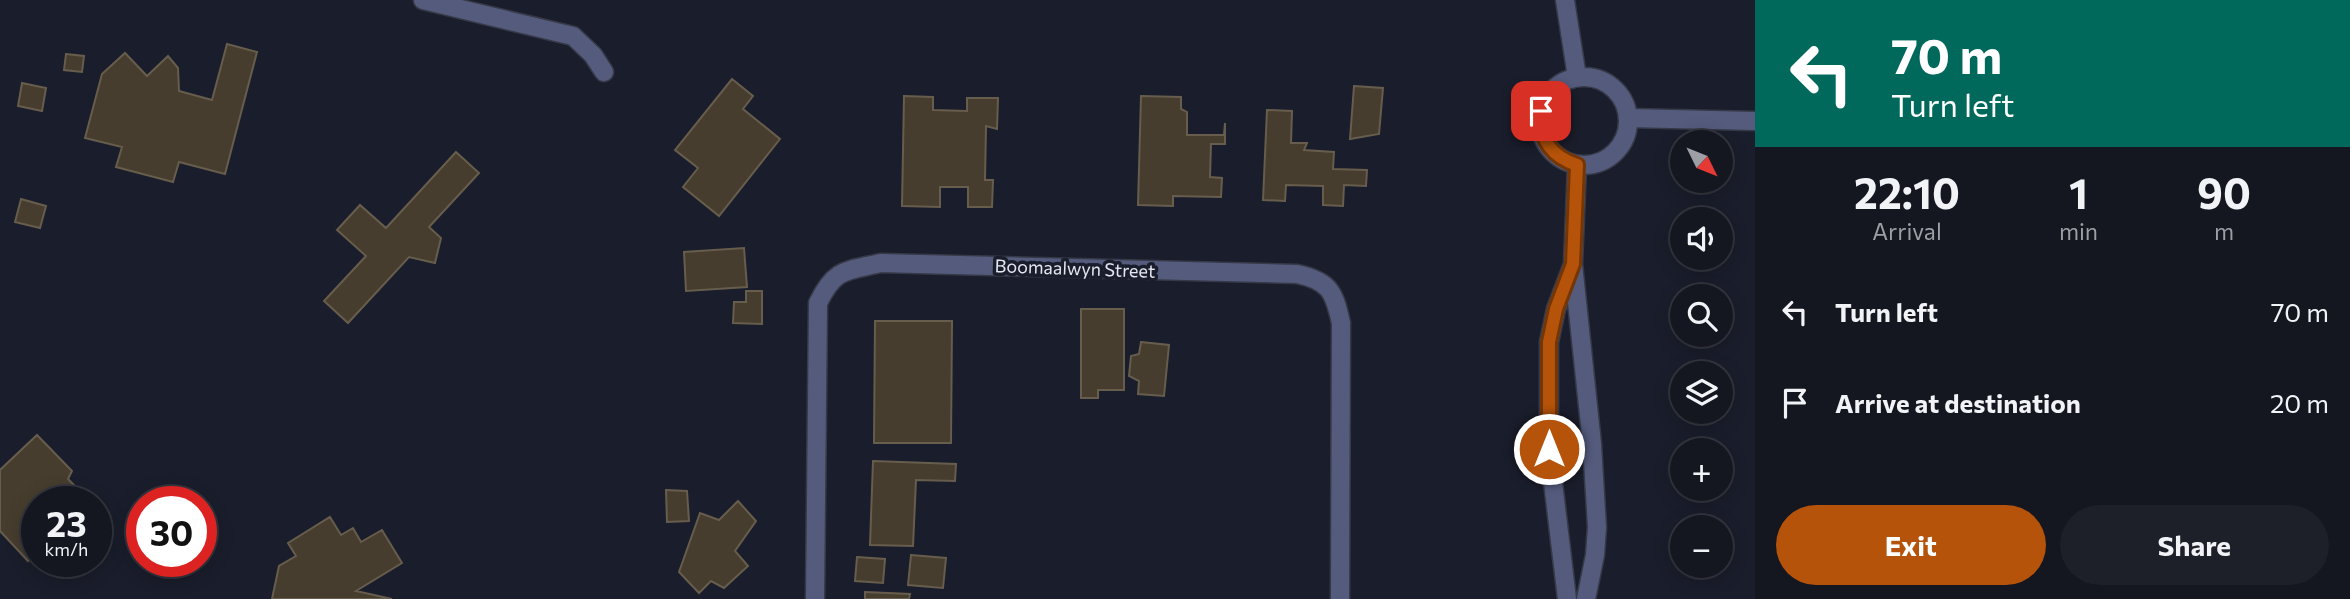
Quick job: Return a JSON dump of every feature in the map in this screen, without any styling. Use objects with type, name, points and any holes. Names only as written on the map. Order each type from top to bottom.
[{"type":"street","points":[[423,0],[573,36],[593,55],[604,72]]},
{"type":"street","points":[[1565,0],[1577,77]]},
{"type":"street","points":[[1577,77],[1598,78],[1611,85],[1621,95],[1628,109],[1626,138],[1606,160],[1591,165],[1577,165],[1552,152],[1543,139],[1540,125],[1546,97],[1556,86],[1577,77]]},
{"type":"street","points":[[1629,118],[1755,121]]},
{"type":"street","points":[[1577,165],[1573,264],[1592,444],[1597,527],[1595,555],[1586,599]]},
{"type":"street","name":"Boomaalwyn Street","points":[[815,599],[818,303],[827,285],[839,273],[881,263],[1297,274],[1315,278],[1325,285],[1335,298],[1340,323],[1340,599]]},
{"type":"street","points":[[1567,599],[1549,449],[1549,342],[1556,309],[1573,264]]},
{"type":"building","points":[[227,44],[257,52],[225,174],[179,162],[173,182],[116,167],[122,147],[85,138],[102,74],[125,53],[147,76],[168,56],[178,68],[179,91],[212,100]]},
{"type":"building","points":[[66,54],[84,56],[82,72],[64,70]]},
{"type":"building","points":[[732,79],[753,96],[743,109],[780,139],[719,216],[683,187],[698,168],[675,150]]},
{"type":"building","points":[[22,83],[46,88],[42,111],[18,106]]},
{"type":"building","points":[[1354,86],[1383,88],[1379,134],[1350,139]]},
{"type":"building","points":[[904,96],[933,97],[933,110],[967,111],[967,98],[998,98],[997,129],[986,126],[985,180],[993,180],[992,207],[968,207],[968,187],[940,187],[940,207],[902,206]]},
{"type":"building","points":[[1141,96],[1181,97],[1181,109],[1187,112],[1187,135],[1224,135],[1225,123],[1225,144],[1211,144],[1210,177],[1222,178],[1221,197],[1173,196],[1173,206],[1138,205]]},
{"type":"building","points":[[1267,110],[1292,111],[1291,143],[1307,143],[1304,150],[1334,152],[1333,169],[1367,170],[1366,186],[1344,185],[1343,206],[1323,205],[1323,186],[1286,185],[1285,201],[1263,200]]},
{"type":"building","points":[[456,152],[479,173],[429,227],[441,238],[435,263],[409,257],[348,323],[324,301],[366,256],[337,230],[360,205],[386,228]]},
{"type":"building","points":[[21,199],[46,206],[40,228],[15,222]]},
{"type":"building","points":[[744,248],[747,287],[686,291],[684,252]]},
{"type":"building","points":[[746,291],[762,291],[762,324],[733,323],[734,302],[746,302]]},
{"type":"building","points":[[1081,309],[1124,309],[1124,390],[1098,390],[1098,398],[1081,398]]},
{"type":"building","points":[[875,321],[952,321],[951,443],[874,443]]},
{"type":"building","points":[[1141,342],[1169,345],[1164,396],[1138,394],[1139,381],[1129,376],[1131,356],[1139,354]]},
{"type":"building","points":[[37,435],[72,471],[68,479],[75,486],[21,486],[21,554],[0,531],[0,470]]},
{"type":"building","points":[[873,461],[956,464],[955,481],[916,480],[913,546],[870,545]]},
{"type":"building","points":[[666,490],[687,491],[689,521],[667,522]]},
{"type":"building","points":[[738,501],[756,521],[735,551],[748,566],[724,588],[711,581],[699,593],[679,572],[700,513],[719,520]]},
{"type":"building","points":[[330,517],[341,535],[353,528],[361,542],[382,530],[402,563],[356,591],[392,599],[272,599],[279,566],[296,556],[288,543]]},
{"type":"building","points":[[911,555],[946,558],[943,588],[908,585]]},
{"type":"building","points":[[857,557],[885,559],[883,583],[855,581]]},
{"type":"building","points":[[865,592],[910,594],[909,599],[865,599]]},
{"type":"route","points":[[1541,111],[1543,139],[1552,152],[1577,165],[1573,264],[1556,309],[1549,342],[1549,449]]}]
